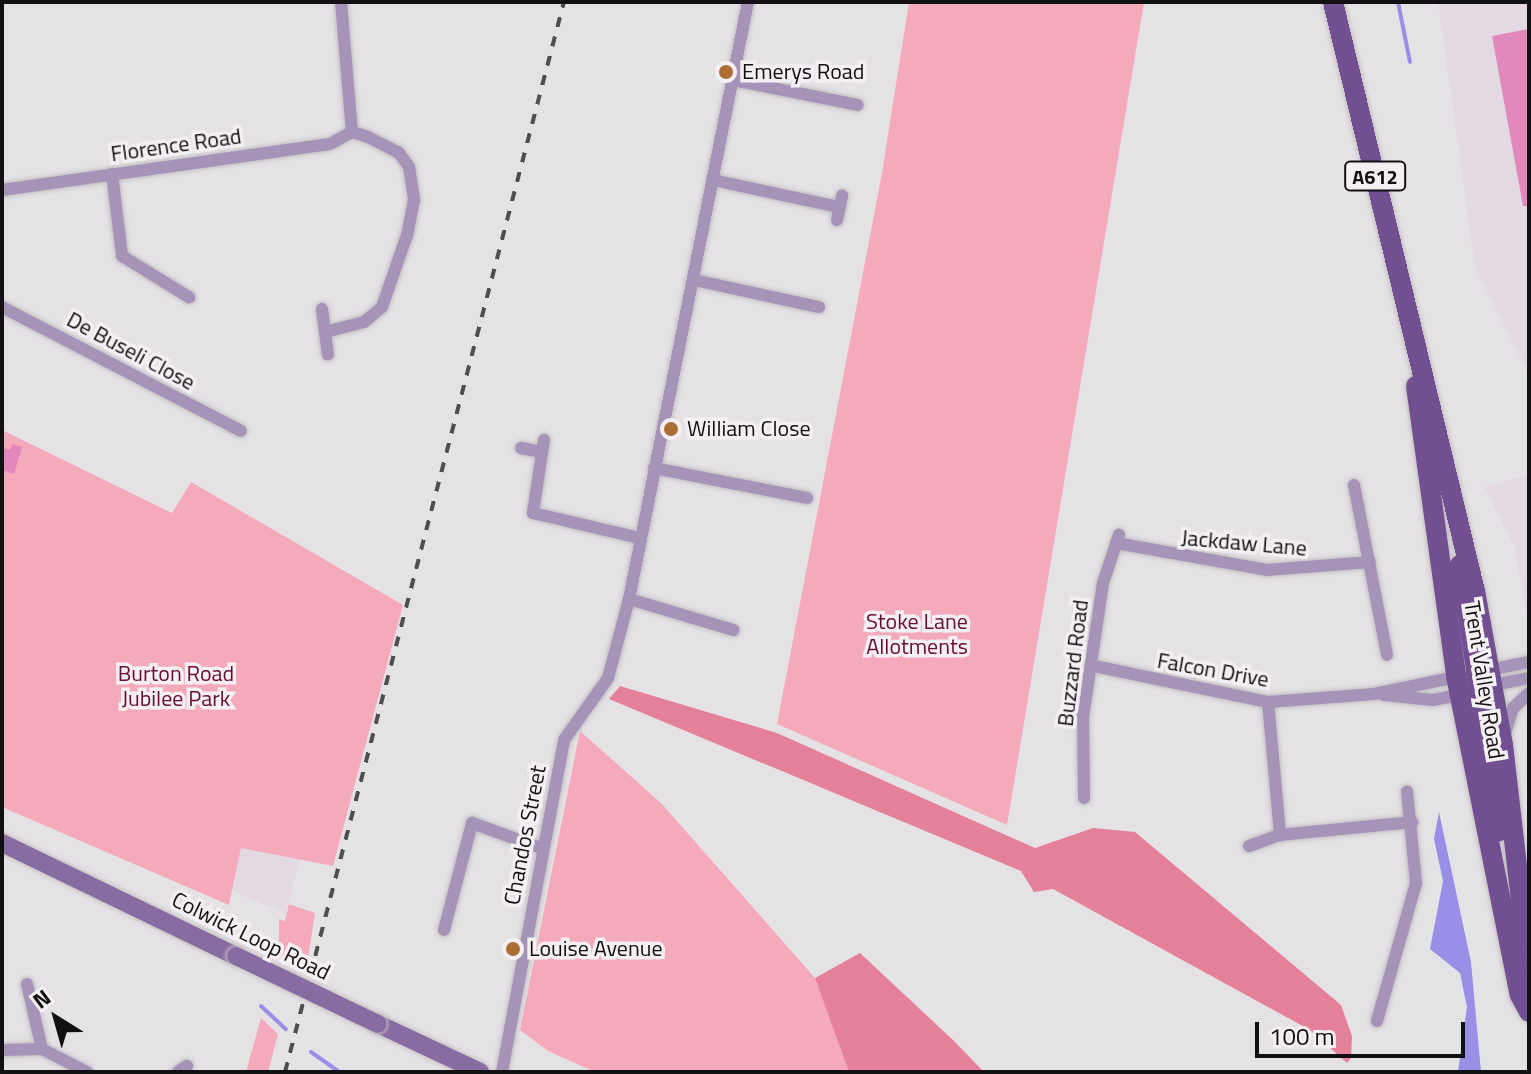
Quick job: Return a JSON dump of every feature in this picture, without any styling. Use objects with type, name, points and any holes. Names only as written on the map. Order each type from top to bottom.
[{"type":"main road","name":"Trent Valley Road","points":[[1333,2],[1414,350],[1475,681],[1503,745],[1529,969]]},
{"type":"main road","name":"Trent Valley Road","points":[[1414,350],[1428,388],[1459,545],[1500,894],[1529,1013]]},
{"type":"main road","name":"Colwick Loop Road","points":[[2,843],[480,1072]]},
{"type":"street","points":[[325,332],[364,322],[382,307],[414,200],[409,167],[399,153],[352,132],[341,2]]},
{"type":"street","points":[[733,630],[629,599],[748,2]]},
{"type":"street","points":[[733,80],[858,105]]},
{"type":"street","name":"Florence Road","points":[[2,190],[330,144],[352,132]]},
{"type":"street","points":[[112,174],[126,262],[189,297]]},
{"type":"street","points":[[713,180],[839,208]]},
{"type":"street","points":[[694,280],[819,307]]},
{"type":"street","name":"De Buseli Close","points":[[2,307],[241,431]]},
{"type":"street","points":[[322,309],[328,355]]},
{"type":"street","points":[[521,448],[543,446],[533,513],[640,538]]},
{"type":"street","points":[[654,468],[807,498]]},
{"type":"street","points":[[1354,485],[1387,655]]},
{"type":"street","name":"Jackdaw Lane","points":[[1118,539],[1267,570],[1370,562]]},
{"type":"street","name":"Buzzard Road","points":[[1084,798],[1083,717],[1094,666],[1103,583],[1118,539]]},
{"type":"street","name":"Chandos Street","points":[[502,1072],[541,848],[564,740],[608,678],[629,599]]},
{"type":"street","points":[[1475,681],[1529,662]]},
{"type":"street","name":"Falcon Drive","points":[[1094,666],[1268,702],[1374,694],[1475,681]]},
{"type":"street","points":[[1475,681],[1529,678]]},
{"type":"street","name":"Falcon Drive","points":[[1374,694],[1433,700],[1475,681]]},
{"type":"street","points":[[1503,745],[1513,708],[1529,693]]},
{"type":"street","points":[[1268,702],[1280,835]]},
{"type":"street","points":[[1377,1021],[1416,883],[1407,791]]},
{"type":"street","points":[[1249,846],[1280,835],[1412,822]]},
{"type":"street","points":[[444,930],[472,823],[541,848]]},
{"type":"street","points":[[27,984],[42,1049]]},
{"type":"street","points":[[2,1050],[42,1049],[87,1072]]},
{"type":"shaded area","points":[[1438,2],[1529,2],[1529,375],[1475,267]]},
{"type":"shaded area","points":[[1529,475],[1529,629],[1514,546],[1485,487]]},
{"type":"shaded area","points":[[620,686],[777,733],[1035,848],[1093,828],[1135,832],[1341,1005],[1352,1036],[1351,1058],[1347,1063],[1310,1030],[1053,889],[1034,892],[1021,871],[609,699]]},
{"type":"shaded area","points":[[1439,812],[1471,962],[1481,1072],[1458,1072],[1467,1007],[1460,973],[1430,949],[1443,881],[1434,839]]},
{"type":"shaded area","points":[[241,848],[300,859],[286,914],[233,891]]},
{"type":"shaded area","points":[[860,953],[984,1072],[849,1072],[815,978]]},
{"type":"green space","name":"Stoke Lane Allotments","points":[[909,2],[1144,2],[1007,825],[777,724],[882,173]]},
{"type":"green space","name":"Burton Road Jubilee Park","points":[[2,430],[172,513],[191,482],[403,605],[333,866],[241,848],[229,905],[2,807]]},
{"type":"green space","points":[[580,731],[662,804],[815,978],[850,1072],[595,1072],[548,1051],[520,1030]]},
{"type":"green space","points":[[289,904],[315,913],[307,965],[279,955],[279,919],[285,921]]},
{"type":"green space","points":[[261,1018],[278,1034],[268,1072],[246,1072]]},
{"type":"building","points":[[1529,29],[1529,206],[1523,206],[1492,36]]},
{"type":"building","points":[[12,444],[22,447],[14,474],[2,470],[2,448],[10,450]]},
{"type":"waterway","points":[[1398,2],[1410,62]]},
{"type":"waterway","points":[[261,1006],[286,1029]]},
{"type":"waterway","points":[[311,1052],[340,1072]]},
{"type":"railway","points":[[285,1072],[564,2]]},
{"type":"place","name":"Emerys Road","points":[[726,72]]},
{"type":"place","name":"William Close","points":[[671,429]]},
{"type":"place","name":"Louise Avenue","points":[[513,949]]}]
